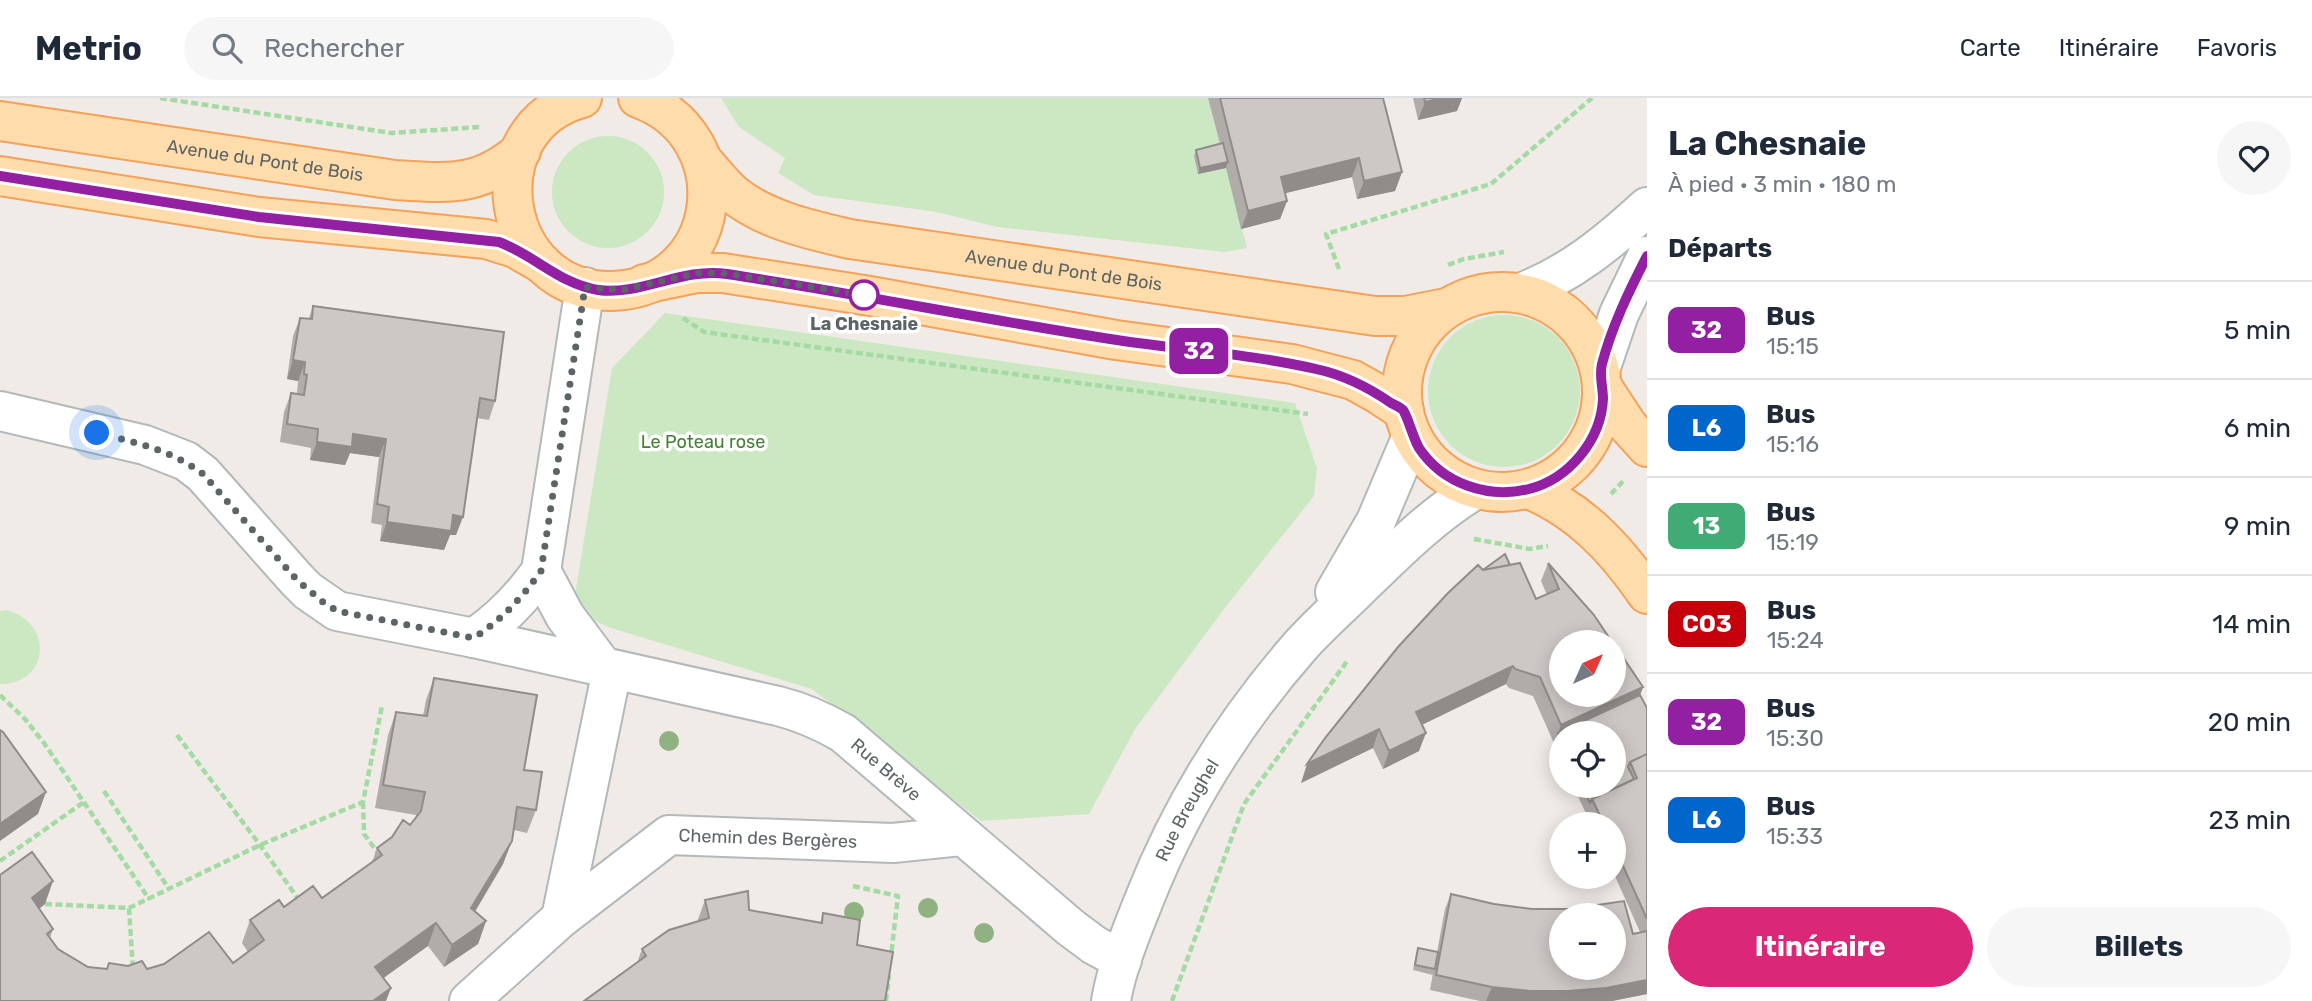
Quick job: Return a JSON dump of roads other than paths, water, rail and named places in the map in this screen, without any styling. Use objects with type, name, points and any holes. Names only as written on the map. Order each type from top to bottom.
[{"type":"main road","name":"Avenue du Pont de Bois","points":[[0,121],[395,180],[459,182],[481,177],[503,165],[550,114],[580,98]]},
{"type":"main road","name":"Avenue du Pont de Bois","points":[[638,98],[667,112],[732,193],[758,210],[794,224],[850,239],[1375,316],[1405,316],[1446,308]]},
{"type":"main road","points":[[0,156],[36,138],[66,131]]},
{"type":"main road","points":[[524,144],[512,181],[513,213],[525,242],[545,266]]},
{"type":"main road","points":[[640,286],[658,278],[682,260],[698,235],[706,214],[708,191],[696,148]]},
{"type":"main road","points":[[0,176],[259,217],[486,239],[516,248],[570,282],[610,291],[697,273],[723,273],[1116,340],[1292,364],[1353,380],[1378,394],[1408,424],[1428,460],[1438,469],[1462,484],[1502,493],[1542,485],[1565,471],[1583,452],[1591,440],[1600,415],[1601,379],[1595,354],[1578,325],[1551,305],[1520,293],[1490,292],[1467,298],[1446,308],[1424,328],[1410,353],[1402,382],[1408,424]]},
{"type":"main road","points":[[1601,379],[1628,426],[1638,461]]},
{"type":"main road","points":[[1529,489],[1560,503],[1584,521],[1647,594]]},
{"type":"street","points":[[675,98],[696,148]]},
{"type":"street","points":[[1520,293],[1580,263],[1616,236],[1647,207]]},
{"type":"street","points":[[1601,379],[1619,314],[1647,256]]},
{"type":"street","points":[[474,638],[495,624],[514,606],[541,571],[585,287]]},
{"type":"street","name":"Rue Brève","points":[[0,411],[145,445],[186,461],[203,474],[297,580],[337,611],[474,638],[778,706],[803,712],[824,722],[842,733],[961,836],[1094,944],[1123,989]]},
{"type":"street","name":"Rue Breughel","points":[[1304,642],[1371,531],[1391,490],[1408,424]]},
{"type":"street","name":"Rue Breughel","points":[[1123,989],[1152,881],[1172,836],[1225,743],[1261,693],[1304,642],[1416,533],[1455,501],[1476,489]]},
{"type":"street","points":[[541,571],[565,616],[608,669],[561,918]]},
{"type":"street","name":"Chemin des Bergères","points":[[469,1001],[561,918],[669,835],[893,843],[961,836]]},
{"type":"place","name":"La Chesnaie","points":[[864,295]]},
{"type":"park label","name":"Le Poteau rose","points":[[703,442]]}]
